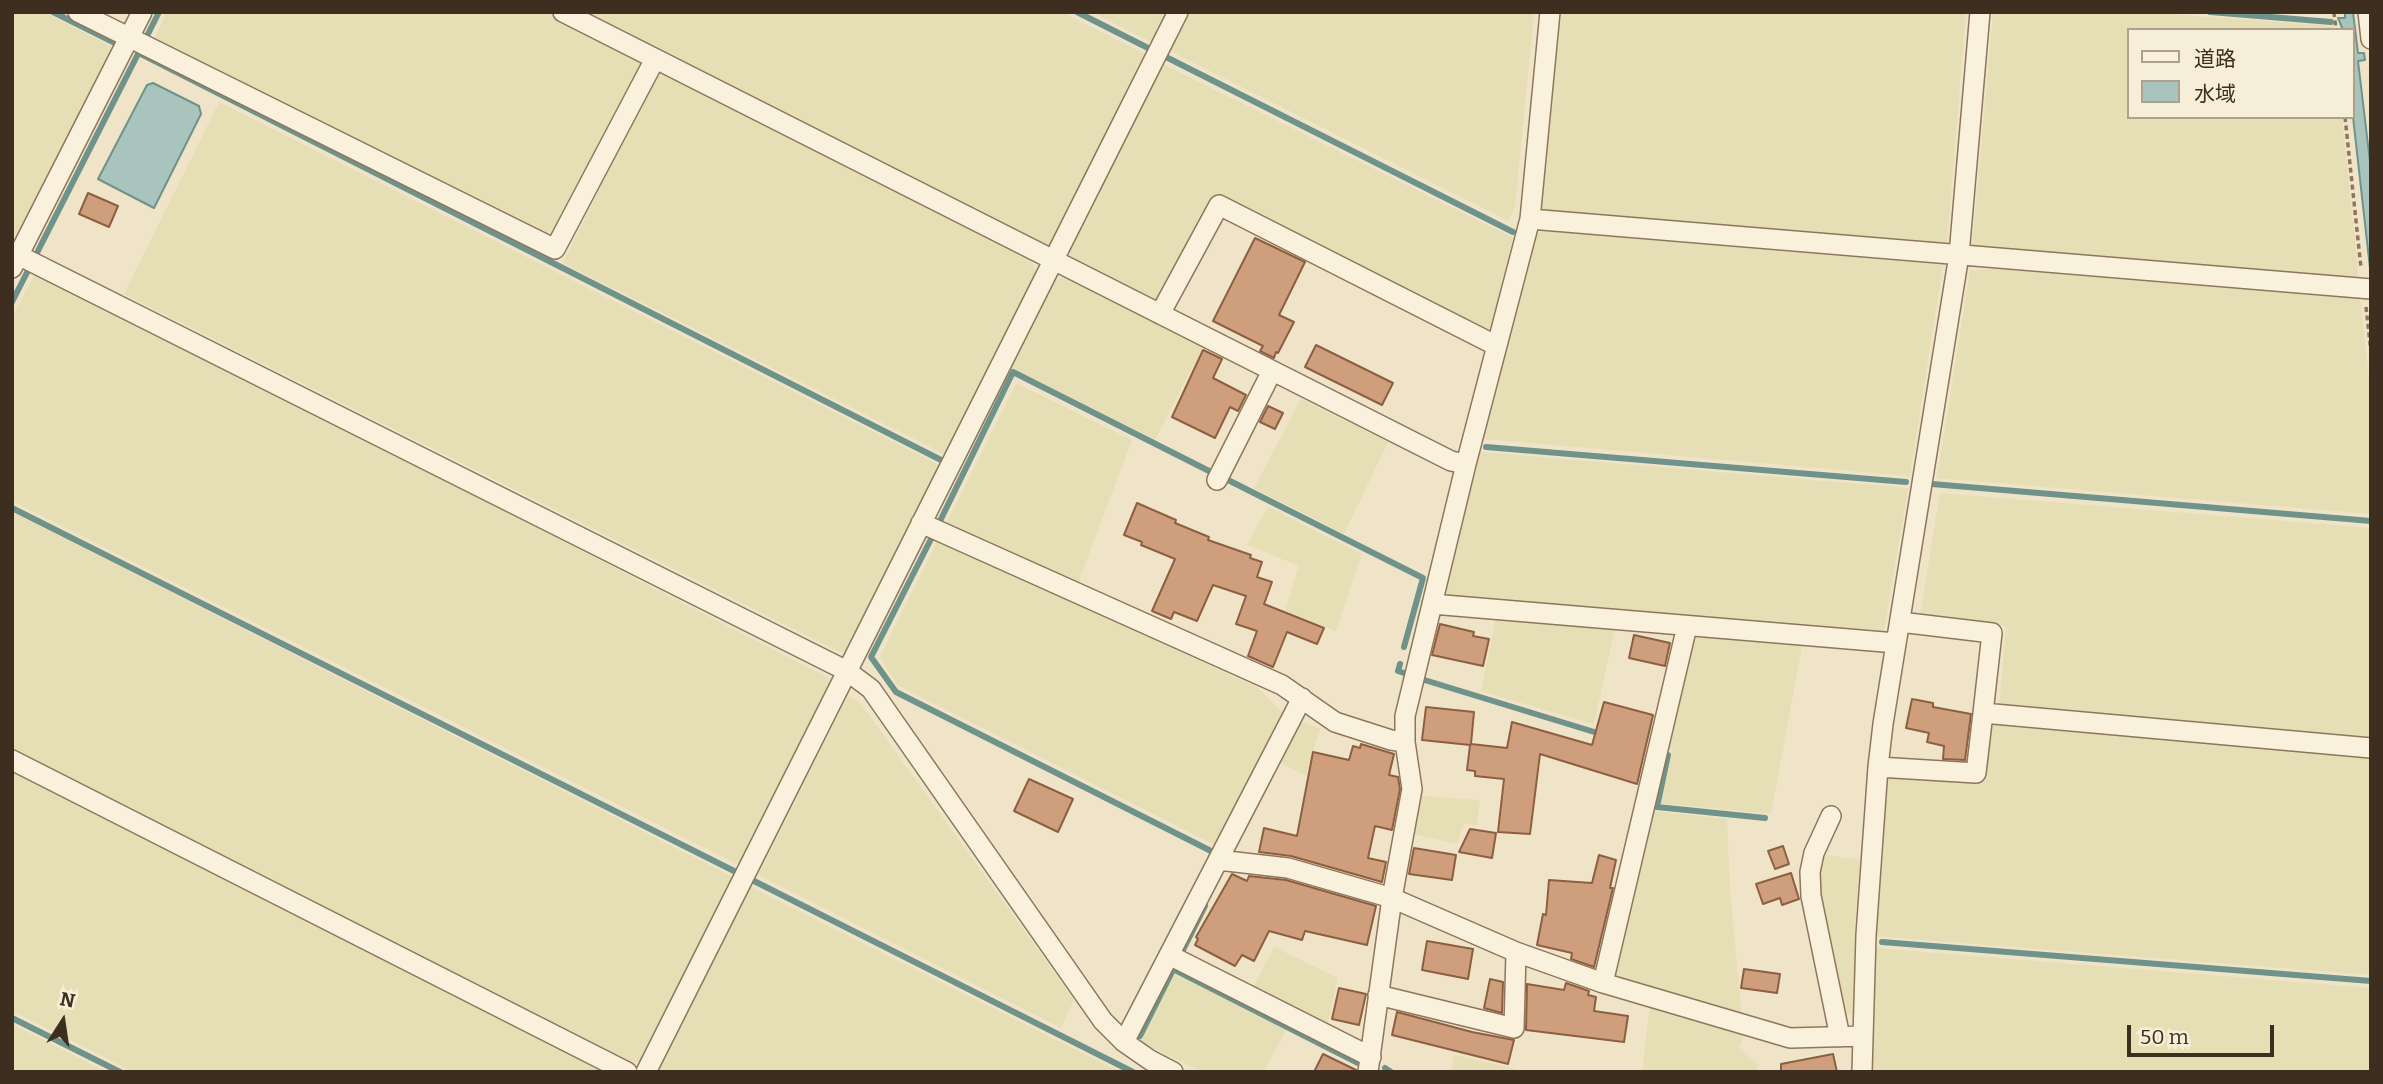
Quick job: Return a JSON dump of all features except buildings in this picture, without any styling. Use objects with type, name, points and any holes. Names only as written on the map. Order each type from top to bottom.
[{"type":"street","points":[[78,12],[555,249],[655,59]]},
{"type":"street","points":[[142,12],[137,42],[21,260],[847,671],[872,689],[1104,1021],[1124,1042],[1173,1072]]},
{"type":"street","points":[[563,12],[1451,461],[1466,464]]},
{"type":"street","points":[[646,1072],[1178,12]]},
{"type":"street","points":[[1169,955],[1370,1064],[1392,898],[1412,789],[1405,742],[1405,716],[1466,464],[1530,219],[1550,12]]},
{"type":"street","points":[[1862,1072],[1866,934],[1878,766],[1959,256],[1980,12]]},
{"type":"street","points":[[2368,12],[2371,39]]},
{"type":"street","points":[[1160,314],[1219,205],[1497,346]]},
{"type":"street","points":[[1530,219],[2368,289]]},
{"type":"street","points":[[1217,480],[1272,371]]},
{"type":"street","points":[[921,523],[1282,685],[1335,722],[1405,742]]},
{"type":"street","points":[[1433,604],[1896,643]]},
{"type":"street","points":[[1878,766],[1976,773],[1992,633],[1900,622]]},
{"type":"street","points":[[1603,983],[1687,626]]},
{"type":"street","points":[[1124,1042],[1302,698]]},
{"type":"street","points":[[1983,713],[2371,748]]},
{"type":"street","points":[[12,761],[627,1072]]},
{"type":"street","points":[[1830,817],[1814,853],[1810,872],[1811,896],[1840,1037]]},
{"type":"street","points":[[1218,860],[1288,869],[1392,898],[1516,952],[1603,983],[1790,1038],[1863,1036]]},
{"type":"street","points":[[1378,995],[1514,1028],[1516,952]]},
{"type":"path","points":[[2345,119],[2368,289],[2371,352]]},
{"type":"shaded area","points":[[12,12],[44,12],[112,47],[17,235],[12,233]]},
{"type":"shaded area","points":[[167,12],[546,12],[638,58],[641,69],[554,236],[546,238],[154,39]]},
{"type":"shaded area","points":[[581,12],[1062,12],[1147,55],[1056,240],[1047,247]]},
{"type":"shaded area","points":[[1092,12],[1168,12],[1153,43]]},
{"type":"shaded area","points":[[1190,12],[1534,12],[1515,208],[1509,221],[1170,51]]},
{"type":"shaded area","points":[[1557,12],[1966,12],[1947,243],[1540,210]]},
{"type":"shaded area","points":[[1993,12],[2141,12],[2332,26],[2128,28],[2128,119],[2342,119],[2359,280],[1972,248]]},
{"type":"shaded area","points":[[1163,64],[1513,238],[1491,328],[1478,330],[1216,194],[1160,303],[1072,261],[1069,252]]},
{"type":"shaded area","points":[[658,69],[1031,261],[1037,275],[946,455],[563,263]]},
{"type":"shaded area","points":[[219,102],[941,466],[849,650],[840,652],[124,294]]},
{"type":"shaded area","points":[[1543,231],[1943,265],[1910,476],[1484,439],[1534,235]]},
{"type":"shaded area","points":[[1993,269],[2360,299],[2371,394],[2371,514],[1937,478],[1970,270]]},
{"type":"shaded area","points":[[36,271],[829,678],[830,687],[739,865],[12,501],[12,318]]},
{"type":"shaded area","points":[[1064,276],[1203,347],[1155,440],[1011,367],[1055,281]]},
{"type":"shaded area","points":[[1016,383],[1132,440],[1077,586],[945,526]]},
{"type":"shaded area","points":[[1301,399],[1388,442],[1344,534],[1254,488]]},
{"type":"shaded area","points":[[1480,452],[1908,488],[1883,636],[1443,596]]},
{"type":"shaded area","points":[[1940,493],[2371,528],[2371,742],[1999,709],[2006,626],[1920,616]]},
{"type":"shaded area","points":[[1268,507],[1362,554],[1336,631],[1285,611],[1299,566],[1247,545]]},
{"type":"shaded area","points":[[12,512],[733,877],[643,1059],[632,1064],[12,753]]},
{"type":"shaded area","points":[[938,539],[1258,688],[1283,713],[1215,845],[897,685],[880,657]]},
{"type":"shaded area","points":[[1496,618],[1615,628],[1594,724],[1481,691]]},
{"type":"shaded area","points":[[1711,634],[1802,646],[1771,814],[1660,803],[1673,750],[1667,748],[1692,642],[1698,636]]},
{"type":"shaded area","points":[[848,696],[859,701],[1074,1000],[1061,1028],[758,875]]},
{"type":"shaded area","points":[[1994,721],[2371,754],[2371,975],[1873,936],[1884,778],[1888,774],[1983,777],[1987,726]]},
{"type":"shaded area","points":[[1299,722],[1320,728],[1306,776],[1279,762]]},
{"type":"shaded area","points":[[12,770],[610,1072],[134,1072],[12,1011]]},
{"type":"shaded area","points":[[1421,796],[1480,800],[1477,825],[1464,824],[1457,844],[1414,834]]},
{"type":"shaded area","points":[[1652,811],[1727,819],[1730,890],[1742,1018],[1617,980],[1614,975]]},
{"type":"shaded area","points":[[1821,854],[1860,860],[1853,1014],[1842,1016],[1816,896]]},
{"type":"shaded area","points":[[751,887],[1120,1072],[658,1072],[657,1069]]},
{"type":"shaded area","points":[[1274,947],[1338,978],[1327,1026],[1253,988]]},
{"type":"shaded area","points":[[1875,948],[2371,988],[2371,1072],[1871,1072]]},
{"type":"shaded area","points":[[1174,974],[1286,1030],[1264,1072],[1202,1072],[1140,1041]]},
{"type":"shaded area","points":[[1650,1005],[1745,1031],[1739,1048],[1759,1065],[1756,1072],[1642,1072]]},
{"type":"shaded area","points":[[12,1024],[107,1072],[12,1072]]},
{"type":"shaded area","points":[[1454,1055],[1516,1069],[1516,1072],[1451,1072]]},
{"type":"water","points":[[2345,12],[2353,12],[2355,28],[2342,28],[2338,18],[2345,18]]},
{"type":"water","points":[[2355,28],[2358,53],[2364,53],[2365,60],[2358,61],[2371,170],[2371,277],[2353,119]]},
{"type":"water","points":[[153,83],[199,106],[201,114],[154,208],[98,179],[147,85]]},
{"type":"waterway","points":[[53,12],[115,43]]},
{"type":"waterway","points":[[144,42],[159,12]]},
{"type":"waterway","points":[[1077,12],[1150,49]]},
{"type":"waterway","points":[[2210,12],[2331,22]]},
{"type":"waterway","points":[[12,302],[139,52]]},
{"type":"waterway","points":[[139,53],[943,461]]},
{"type":"waterway","points":[[1164,56],[1513,232]]},
{"type":"waterway","points":[[940,521],[1013,372],[1215,474]]},
{"type":"waterway","points":[[1486,447],[1906,482]]},
{"type":"waterway","points":[[1224,478],[1423,578],[1404,647]]},
{"type":"waterway","points":[[1932,484],[2371,521]]},
{"type":"waterway","points":[[12,508],[738,873]]},
{"type":"waterway","points":[[931,539],[871,657],[896,692],[1211,851]]},
{"type":"waterway","points":[[1400,664],[1398,671],[1404,673]]},
{"type":"waterway","points":[[1418,678],[1604,735]]},
{"type":"waterway","points":[[1662,753],[1668,755],[1657,807],[1765,818]]},
{"type":"waterway","points":[[754,881],[1133,1072]]},
{"type":"waterway","points":[[1182,952],[1205,906]]},
{"type":"waterway","points":[[1882,942],[2371,981]]},
{"type":"waterway","points":[[1140,1036],[1174,968]]},
{"type":"waterway","points":[[1173,969],[1358,1063]]},
{"type":"waterway","points":[[12,1018],[120,1072]]},
{"type":"waterway","points":[[1385,1068],[1391,1072]]}]
